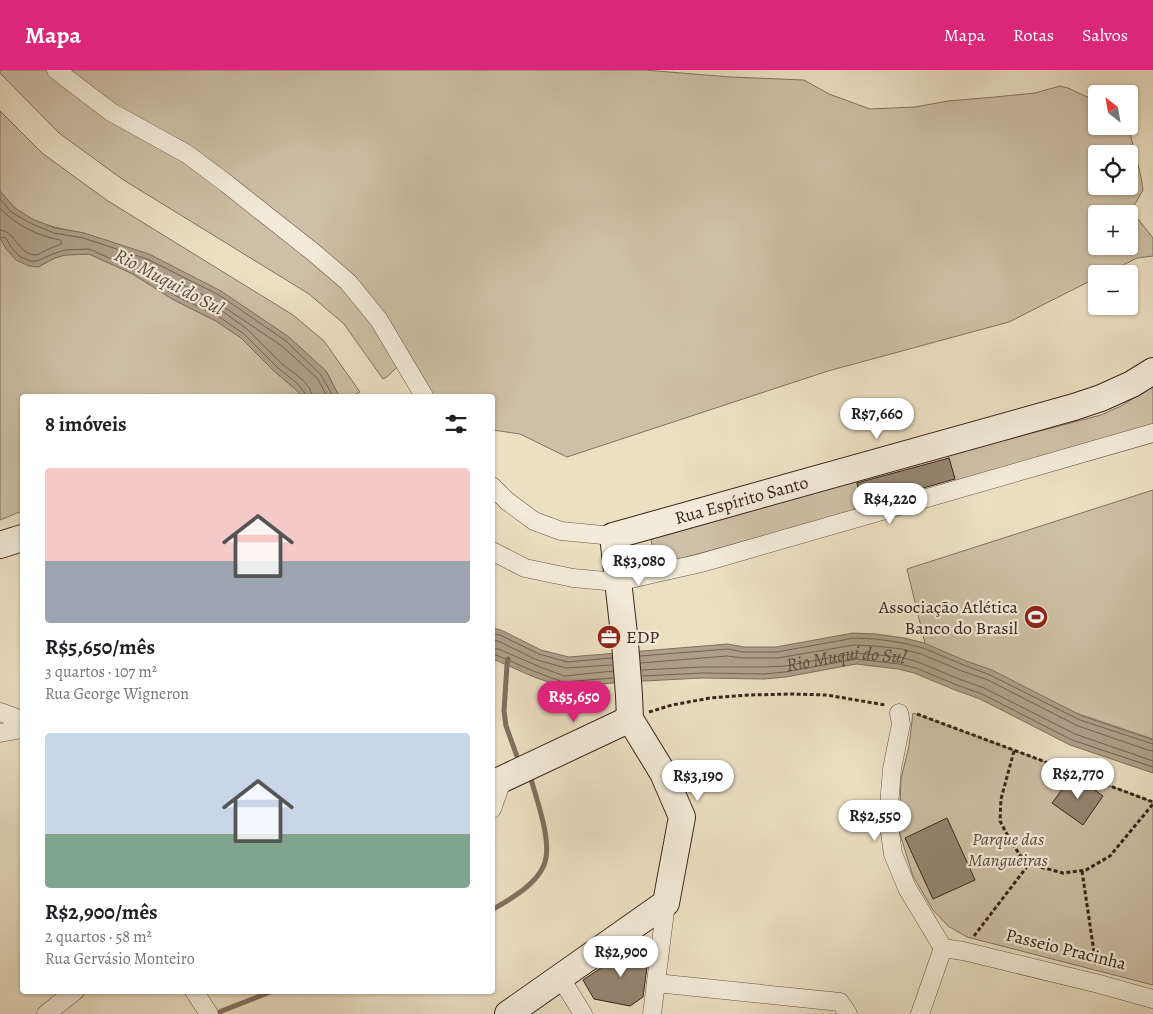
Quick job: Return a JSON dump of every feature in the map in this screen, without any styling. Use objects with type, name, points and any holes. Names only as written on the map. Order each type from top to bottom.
[{"type":"main road","name":"Rua Espírito Santo","points":[[613,536],[1074,407],[1101,398],[1132,384],[1153,371]]},
{"type":"main road","points":[[508,1014],[666,903],[682,818],[663,773],[629,707],[625,643],[613,536]]},
{"type":"main road","points":[[0,545],[20,539]]},
{"type":"main road","points":[[511,776],[629,707]]},
{"type":"street","points":[[56,70],[111,112],[187,154],[249,201],[348,282],[379,320],[423,394]]},
{"type":"street","points":[[495,553],[525,568],[573,578],[617,582],[701,563],[1153,433]]},
{"type":"street","points":[[495,489],[507,501],[534,521],[561,532],[613,536]]},
{"type":"street","points":[[0,712],[20,719]]},
{"type":"street","points":[[906,713],[901,724],[892,769],[888,818],[893,854],[906,888],[943,948],[963,951],[1099,984],[1153,1000]]},
{"type":"street","points":[[0,733],[20,728]]},
{"type":"street","points":[[495,804],[511,776]]},
{"type":"street","points":[[652,1014],[666,903]]},
{"type":"street","points":[[920,1014],[943,948]]},
{"type":"street","points":[[560,977],[584,1014]]},
{"type":"street","points":[[656,983],[840,1002],[848,1014]]},
{"type":"street","points":[[46,1014],[71,994]]},
{"type":"path","points":[[629,707],[672,705],[710,698],[792,694],[827,695],[887,705],[1014,750],[1153,803],[1110,856],[1086,870],[1063,874],[1029,864],[1020,855],[1000,821],[1001,798],[1014,750]]},
{"type":"path","name":"Passeio Pracinha","points":[[980,941],[972,938],[1029,864]]},
{"type":"path","name":"Passeio Pracinha","points":[[1082,871],[1097,971],[1090,969]]},
{"type":"green space","points":[[0,70],[645,70],[730,77],[804,80],[829,94],[870,109],[915,107],[948,101],[1035,93],[1060,86],[1088,97],[1088,135],[1130,135],[1133,145],[1088,145],[1088,195],[1138,195],[1138,165],[1141,177],[1143,190],[1134,205],[1088,205],[1088,255],[1138,255],[1138,219],[1153,238],[1153,256],[1137,258],[1123,265],[1088,265],[1088,282],[1009,322],[828,371],[567,457],[520,434],[495,430],[495,394],[422,394],[404,360],[383,379],[344,324],[309,294],[122,179],[59,133],[0,73]]},
{"type":"green space","points":[[0,111],[42,153],[108,201],[293,315],[324,341],[360,392],[356,394],[338,394],[326,371],[276,328],[84,233],[65,230],[37,221],[11,204],[0,191]]},
{"type":"green space","points":[[0,238],[7,250],[38,267],[65,255],[89,254],[131,273],[174,300],[216,321],[241,338],[300,394],[20,394],[20,512],[0,520]]},
{"type":"green space","points":[[1153,386],[1153,430],[956,483],[948,455],[1101,415],[1121,406]]},
{"type":"green space","points":[[856,480],[864,509],[657,565],[650,536]]},
{"type":"green space","name":"Associação Atlética Banco do Brasil","points":[[1153,490],[1153,739],[930,664],[907,569]]},
{"type":"green space","name":"Parque das Mangueiras","points":[[913,713],[1153,802],[1153,985],[967,937],[948,926],[933,910],[913,876],[899,831],[901,779],[909,746]]},
{"type":"water","name":"Rio Muqui do Sul","points":[[0,191],[15,208],[32,219],[55,228],[84,233],[149,254],[221,291],[289,337],[326,371],[338,394],[300,394],[241,338],[216,321],[174,300],[131,273],[89,254],[65,255],[38,267],[29,266],[16,260],[0,238]]},
{"type":"water","name":"Rio Muqui do Sul","points":[[495,628],[541,650],[569,657],[728,644],[744,647],[776,647],[853,633],[904,638],[924,643],[992,670],[1082,716],[1153,740],[1153,773],[1070,745],[980,699],[914,673],[898,669],[856,664],[786,677],[764,679],[702,678],[563,687],[495,660]]},
{"type":"building","points":[[949,458],[955,479],[863,505],[857,483]]},
{"type":"building","points":[[1073,775],[1103,796],[1083,825],[1052,803]]},
{"type":"building","points":[[947,818],[975,880],[933,899],[905,838]]},
{"type":"building","points":[[636,944],[649,952],[643,997],[630,1006],[594,999],[583,980]]},
{"type":"waterway","points":[[508,659],[504,711],[506,726],[520,762]]},
{"type":"waterway","points":[[495,908],[529,885],[544,865],[547,845],[540,810],[529,775]]},
{"type":"waterway","points":[[214,1014],[265,994]]},
{"type":"place","name":"Associação Atlética Banco do Brasil","points":[[1036,617]]},
{"type":"place","name":"EDP","points":[[609,637]]}]
